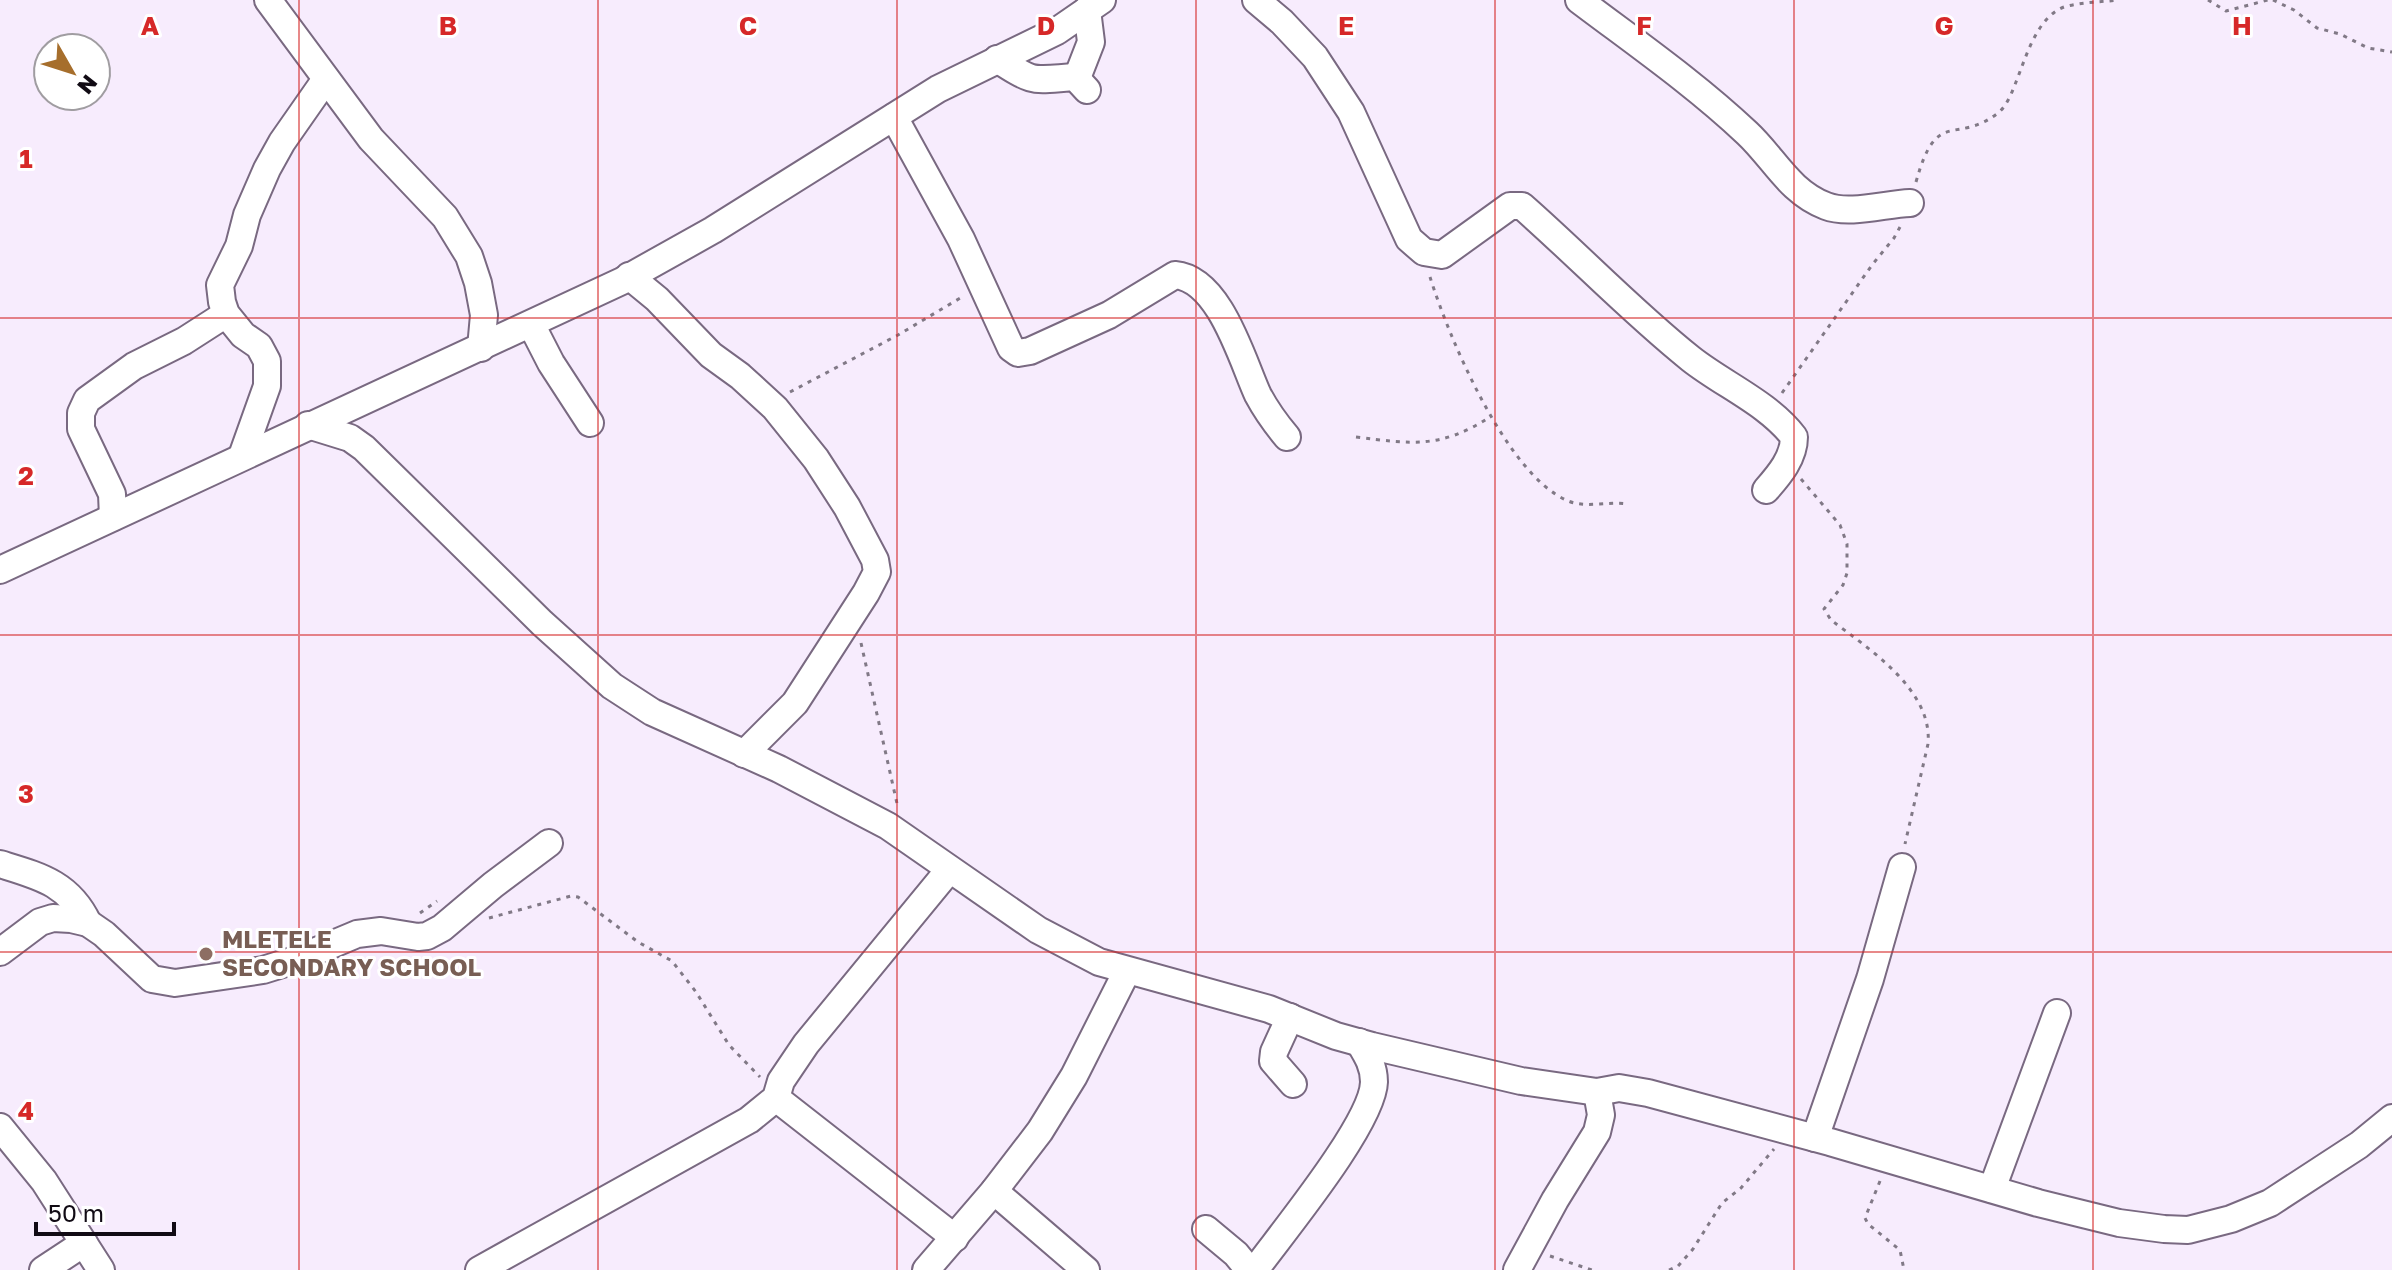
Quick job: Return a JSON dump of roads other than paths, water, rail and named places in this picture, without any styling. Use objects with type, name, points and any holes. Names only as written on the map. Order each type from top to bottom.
[{"type":"street","points":[[268,0],[371,139],[445,217],[469,256],[484,315],[481,348]]},
{"type":"street","points":[[1256,0],[1315,57],[1351,112],[1409,239],[1424,252],[1442,255],[1510,206],[1522,206],[1688,356],[1767,412],[1794,437],[1790,456],[1766,490]]},
{"type":"street","points":[[1579,0],[1679,75],[1749,134],[1789,182],[1811,199],[1843,211],[1880,204],[1910,203]]},
{"type":"street","points":[[0,570],[308,425],[481,348],[629,276],[713,230],[938,89],[1057,31],[1094,5]]},
{"type":"street","points":[[997,59],[1031,79],[1082,84],[1091,42],[1094,5]]},
{"type":"street","points":[[242,456],[267,386],[267,361],[259,346],[243,335],[226,314],[220,285],[239,246],[247,215],[282,142],[326,79]]},
{"type":"street","points":[[894,117],[961,239],[1011,348],[1018,353],[1030,351],[1109,315],[1175,275],[1186,276],[1208,292],[1225,320],[1260,398],[1287,437]]},
{"type":"street","points":[[629,276],[657,299],[711,355],[769,402],[816,459],[847,507],[875,560],[877,572],[795,703],[744,754]]},
{"type":"street","points":[[113,517],[112,494],[81,429],[81,413],[87,400],[134,366],[184,341],[226,314]]},
{"type":"street","points":[[531,324],[551,363],[590,423]]},
{"type":"street","points":[[308,425],[350,438],[364,448],[542,623],[612,686],[652,712],[834,797],[905,838],[1038,930],[1099,962],[1269,1009],[1359,1042],[1521,1081],[1597,1092],[1619,1088],[1648,1093],[2119,1223],[2164,1229],[2188,1230],[2231,1219],[2270,1203],[2359,1145],[2392,1118]]},
{"type":"street","points":[[0,952],[40,922],[53,918],[88,923],[152,979],[175,983],[263,970],[357,934],[381,931],[427,936],[549,843]]},
{"type":"street","points":[[0,864],[62,888],[88,923]]},
{"type":"street","points":[[1815,1138],[1870,979],[1902,867]]},
{"type":"street","points":[[479,1270],[749,1120],[777,1095],[781,1081],[806,1044],[949,870]]},
{"type":"street","points":[[926,1270],[994,1191],[1040,1131],[1127,971]]},
{"type":"street","points":[[1992,1189],[2057,1013]]},
{"type":"street","points":[[1290,1017],[1273,1061],[1293,1084]]},
{"type":"street","points":[[1206,1229],[1252,1270],[1323,1179],[1364,1116],[1374,1081],[1371,1063],[1359,1042]]},
{"type":"street","points":[[1523,1259],[1597,1132],[1601,1115],[1597,1092]]},
{"type":"street","points":[[777,1095],[955,1238]]},
{"type":"street","points":[[0,1127],[44,1181],[101,1270]]},
{"type":"street","points":[[994,1191],[1086,1270]]},
{"type":"street","points":[[43,1270],[84,1243]]},
{"type":"place","name":"MLETELE SECONDARY SCHOOL","points":[[206,954]]}]
